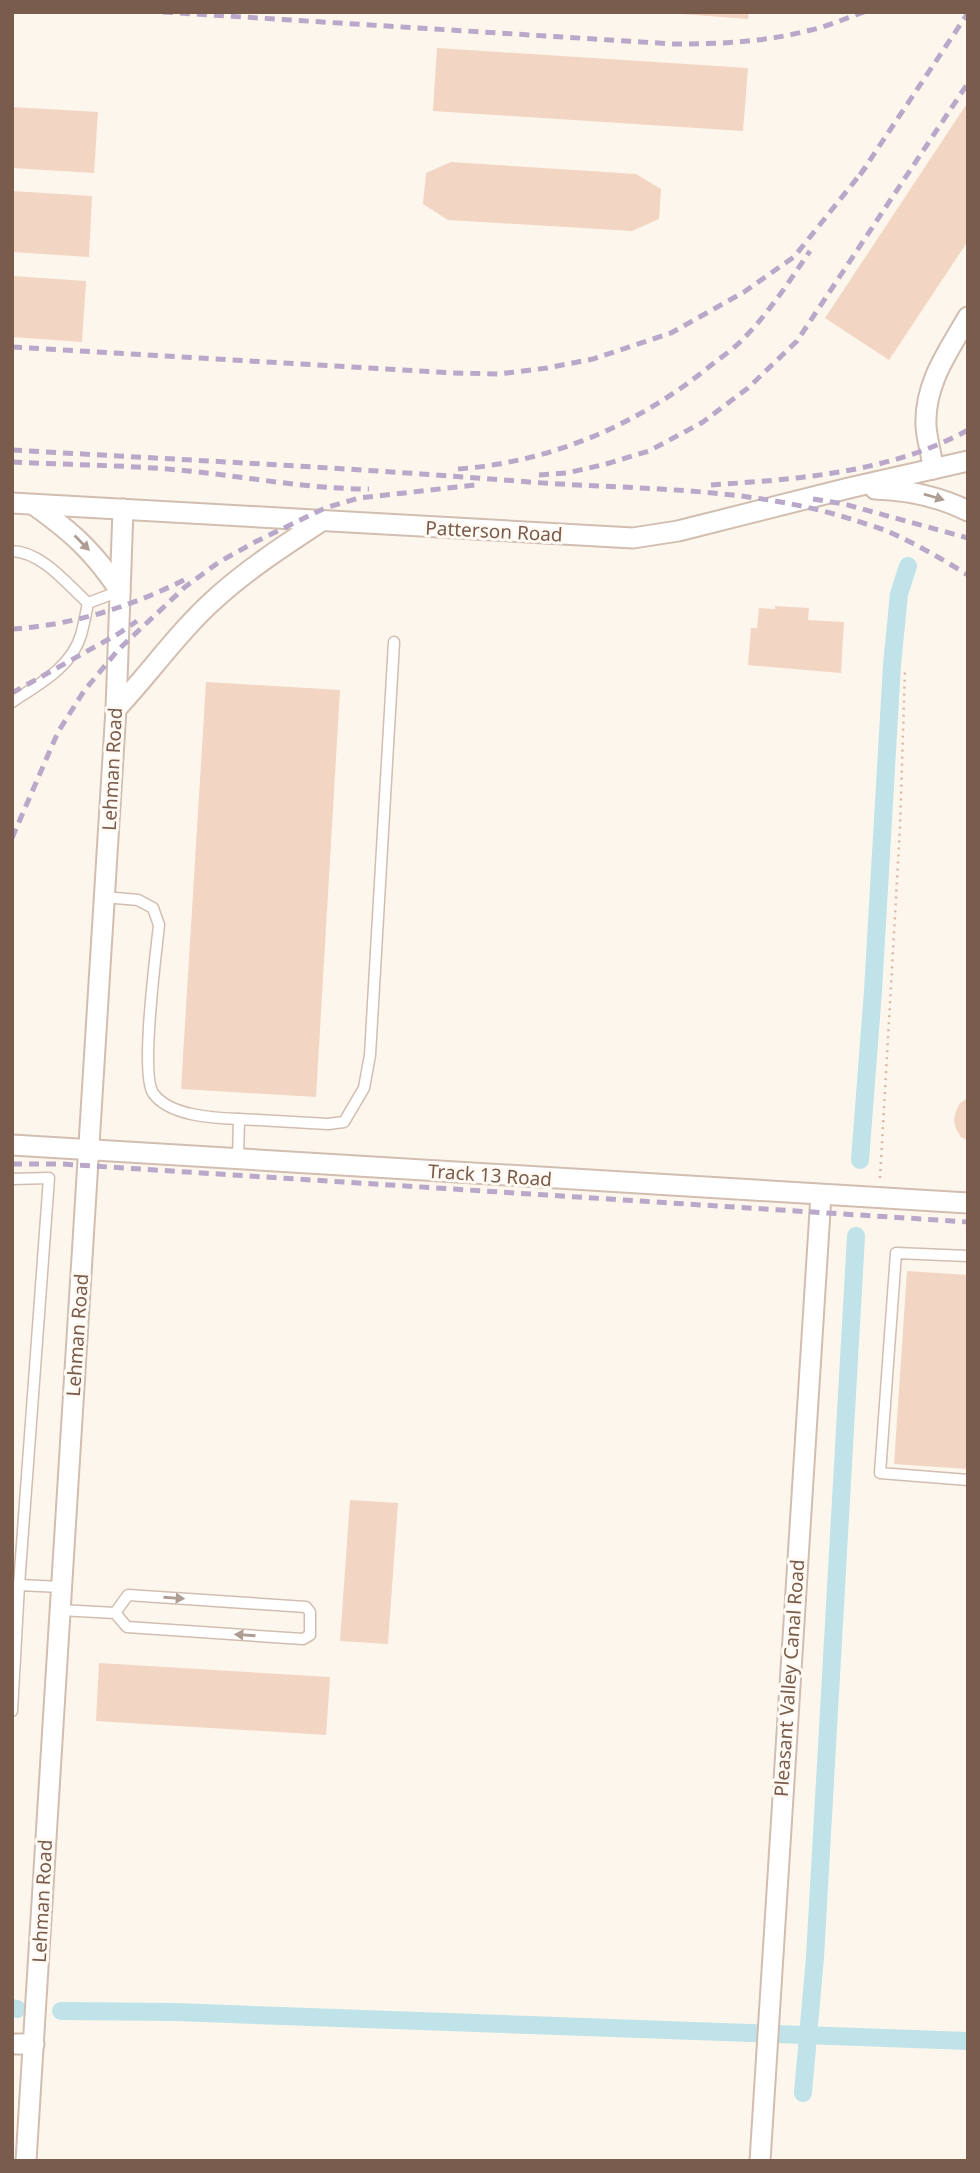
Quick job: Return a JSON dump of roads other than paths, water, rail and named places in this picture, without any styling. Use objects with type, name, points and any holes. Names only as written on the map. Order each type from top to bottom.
[{"type":"street","points":[[933,469],[926,429],[927,399],[932,381],[968,317]]},
{"type":"street","name":"Patterson Road","points":[[12,503],[633,538],[678,531],[968,461]]},
{"type":"street","points":[[849,488],[894,489],[935,496],[968,511]]},
{"type":"street","points":[[33,504],[70,531],[89,549],[120,591]]},
{"type":"street","name":"Lehman Road","points":[[26,2161],[116,709],[123,509]]},
{"type":"street","points":[[116,709],[216,598],[273,553],[320,522]]},
{"type":"street","name":"Track 13 Road","points":[[12,1145],[968,1203]]},
{"type":"street","name":"Pleasant Valley Canal Road","points":[[760,2161],[821,1195]]},
{"type":"street","points":[[12,2044],[34,2044]]},
{"type":"lane","points":[[12,551],[19,551],[41,562],[88,603]]},
{"type":"lane","points":[[88,603],[120,591]]},
{"type":"lane","points":[[12,702],[53,674],[71,657],[81,636],[88,603]]},
{"type":"lane","points":[[104,897],[138,900],[153,908],[159,925],[147,1055],[153,1093],[172,1108],[204,1117],[328,1124],[344,1122],[364,1088],[370,1055],[394,642]]},
{"type":"lane","points":[[237,1159],[239,1119]]},
{"type":"lane","points":[[12,1179],[49,1178],[12,1712]]},
{"type":"lane","points":[[968,1256],[896,1253],[880,1472],[968,1479]]},
{"type":"lane","points":[[19,1585],[61,1587]]},
{"type":"lane","points":[[60,1610],[115,1613],[127,1628],[303,1639],[310,1635],[310,1612],[306,1607],[128,1595],[115,1613]]},
{"type":"waterway","points":[[860,1160],[892,665],[899,594],[908,566]]},
{"type":"waterway","points":[[803,2093],[815,1957],[856,1236]]},
{"type":"waterway","points":[[12,2008],[17,2009]]},
{"type":"waterway","points":[[61,2011],[175,2012],[968,2041]]},
{"type":"railway","points":[[163,12],[674,44],[760,40],[818,28],[864,12]]},
{"type":"railway","points":[[860,175],[968,13]]},
{"type":"railway","points":[[539,475],[567,473],[649,451],[703,422],[748,388],[797,341],[968,83]]},
{"type":"railway","points":[[12,347],[499,374],[593,359],[671,333],[744,292],[794,257],[866,167]]},
{"type":"railway","points":[[458,469],[493,465],[560,449],[623,423],[653,406],[742,340],[772,305],[810,251]]},
{"type":"railway","points":[[711,485],[810,476],[875,465],[907,456],[968,430]]},
{"type":"railway","points":[[12,450],[335,468],[734,495],[814,509],[876,527],[919,547],[968,575]]},
{"type":"railway","points":[[12,462],[167,469],[301,485],[369,489]]},
{"type":"railway","points":[[12,838],[58,732],[84,691],[118,650],[185,587],[219,562],[325,508],[359,498],[475,485]]},
{"type":"railway","points":[[813,499],[844,504],[968,538]]},
{"type":"railway","points":[[12,629],[35,627],[101,613],[184,580]]},
{"type":"railway","points":[[12,693],[137,621]]},
{"type":"railway","points":[[12,1164],[62,1164],[968,1222]]}]
